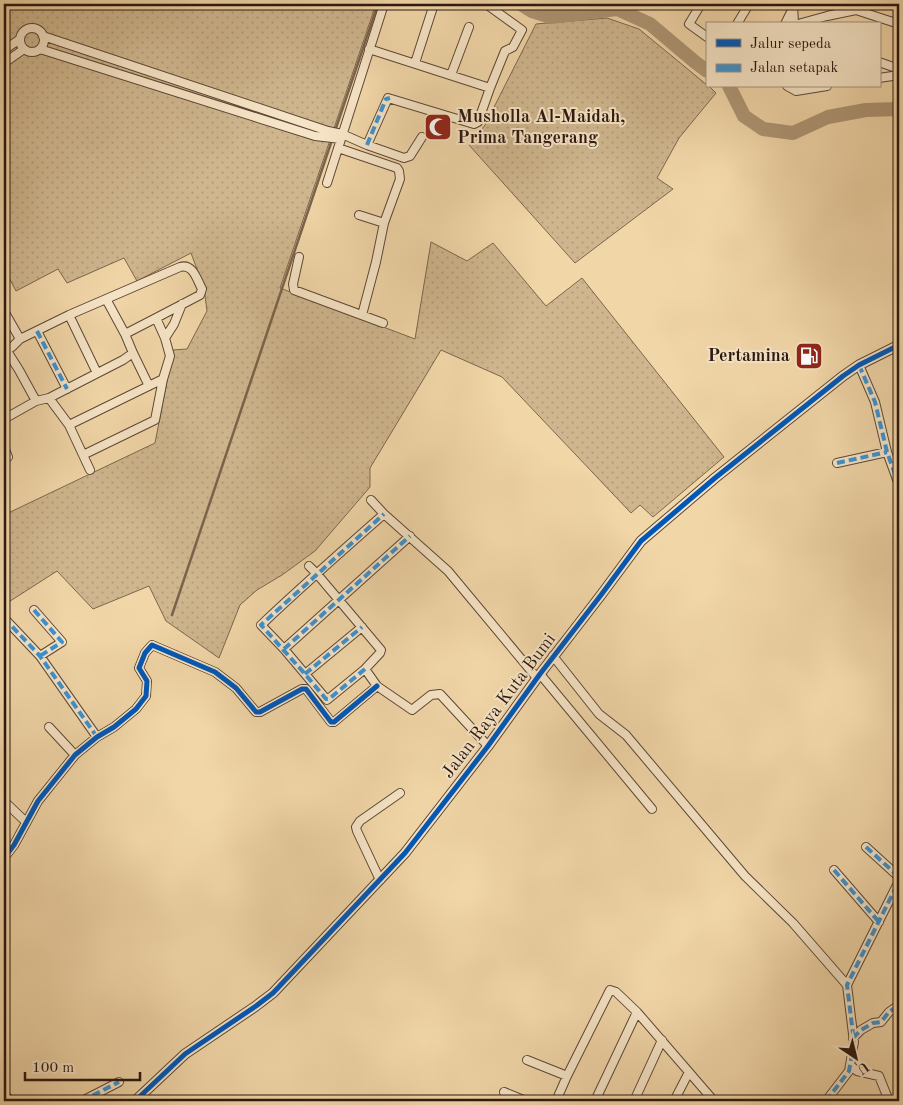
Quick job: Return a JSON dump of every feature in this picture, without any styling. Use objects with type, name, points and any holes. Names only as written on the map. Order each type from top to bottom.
[{"type":"street","points":[[327,183],[384,4]]},
{"type":"street","points":[[414,63],[434,4]]},
{"type":"street","points":[[367,145],[388,98],[474,124],[478,122],[505,51],[514,47],[522,30],[486,4]]},
{"type":"street","points":[[701,4],[689,24],[706,36]]},
{"type":"street","points":[[738,22],[749,4]]},
{"type":"street","points":[[786,22],[793,7]]},
{"type":"street","points":[[793,7],[794,22]]},
{"type":"street","points":[[805,22],[856,10],[899,24]]},
{"type":"street","points":[[451,75],[469,27]]},
{"type":"street","points":[[4,50],[20,39],[24,32],[32,29],[39,31],[43,36],[404,158],[410,156],[422,136]]},
{"type":"street","points":[[40,49],[43,36]]},
{"type":"street","points":[[20,39],[24,49],[32,52],[40,49],[315,136],[341,136]]},
{"type":"street","points":[[4,63],[24,49]]},
{"type":"street","points":[[369,49],[490,88]]},
{"type":"street","points":[[880,62],[899,69]]},
{"type":"street","points":[[880,78],[899,75]]},
{"type":"street","points":[[338,148],[397,168],[399,171],[400,179],[384,223],[362,315]]},
{"type":"street","points":[[359,215],[384,223]]},
{"type":"street","points":[[299,257],[292,284],[294,290],[383,323]]},
{"type":"street","points":[[36,401],[20,370],[6,353],[20,339],[69,315],[185,265],[194,273],[202,289],[200,295],[125,334]]},
{"type":"street","points":[[106,299],[125,334],[132,353],[149,386]]},
{"type":"street","points":[[165,338],[174,324],[182,304]]},
{"type":"street","points":[[5,315],[20,339]]},
{"type":"street","points":[[69,315],[97,373]]},
{"type":"street","points":[[83,456],[155,420],[163,379],[170,356],[165,338],[156,318]]},
{"type":"street","points":[[37,331],[67,389]]},
{"type":"street","name":"Jalan Raya Kuta Bumi","points":[[135,1101],[185,1054],[273,993],[404,854],[488,746],[538,676],[640,542],[715,478],[843,376],[899,345]]},
{"type":"street","points":[[4,417],[36,401],[49,398],[67,389],[132,353]]},
{"type":"street","points":[[860,365],[875,402],[887,452],[899,485]]},
{"type":"street","points":[[69,425],[163,379]]},
{"type":"street","points":[[49,398],[69,425],[90,470]]},
{"type":"street","points":[[4,447],[8,457]]},
{"type":"street","points":[[837,464],[887,452]]},
{"type":"street","points":[[890,461],[899,459]]},
{"type":"street","points":[[371,500],[448,571],[652,809]]},
{"type":"street","points":[[309,566],[317,574],[380,648],[381,651],[365,669],[327,700],[261,625],[317,574],[384,514]]},
{"type":"street","points":[[284,649],[410,536]]},
{"type":"street","points":[[34,610],[62,642],[40,656]]},
{"type":"street","points":[[4,618],[40,656],[97,737]]},
{"type":"street","points":[[306,674],[362,627]]},
{"type":"street","points":[[4,858],[14,845],[38,802],[76,755],[97,737],[136,710],[146,696],[147,681],[139,668],[145,653],[153,645],[215,672],[236,688],[256,712],[260,712],[302,689],[306,690],[331,722],[334,722],[378,686]]},
{"type":"street","points":[[553,656],[599,714],[626,735],[745,876],[793,924],[847,985]]},
{"type":"street","points":[[365,669],[378,686],[412,710],[431,695],[440,694],[488,746]]},
{"type":"street","points":[[49,727],[76,755]]},
{"type":"street","points":[[380,880],[356,827],[360,821],[400,793]]},
{"type":"street","points":[[4,802],[26,822]]},
{"type":"street","points":[[866,847],[899,877]]},
{"type":"street","points":[[834,870],[879,922]]},
{"type":"street","points":[[826,1101],[848,1071],[850,1065],[854,1042],[847,985],[899,882]]},
{"type":"street","points":[[556,1101],[610,990],[616,992],[637,1012],[714,1101]]},
{"type":"street","points":[[853,1038],[861,1030],[873,1023],[881,1022],[889,1012],[899,1006]]},
{"type":"street","points":[[595,1101],[637,1012]]},
{"type":"street","points":[[634,1101],[662,1040]]},
{"type":"street","points":[[527,1060],[567,1076]]},
{"type":"street","points":[[850,1065],[857,1071],[879,1076],[889,1101]]},
{"type":"street","points":[[674,1101],[689,1072]]},
{"type":"street","points":[[82,1101],[119,1082]]},
{"type":"street","points":[[504,1092],[517,1100],[526,1101]]},
{"type":"street","points":[[4,1094],[11,1101]]},
{"type":"shaded area","points":[[4,4],[376,4],[280,288],[415,339],[431,242],[467,261],[493,243],[546,306],[582,278],[724,457],[653,517],[640,505],[631,513],[502,377],[441,350],[370,468],[370,487],[315,551],[282,575],[257,590],[240,605],[219,658],[166,621],[149,586],[93,609],[57,571],[4,605],[4,515],[155,443],[173,350],[187,349],[207,311],[204,288],[191,253],[137,281],[124,258],[67,283],[58,269],[16,291],[4,268]]},
{"type":"shaded area","points":[[607,18],[639,29],[706,84],[706,88],[711,88],[716,93],[679,138],[657,178],[673,189],[575,263],[469,145],[485,125],[536,24]]},
{"type":"waterway","points":[[336,128],[378,4]]},
{"type":"waterway","points":[[521,4],[532,11],[551,17],[617,9],[650,24],[706,70]]},
{"type":"waterway","points":[[730,88],[744,116],[763,129],[793,133],[828,117],[866,110],[899,109]]},
{"type":"waterway","points":[[172,615],[331,143]]},
{"type":"marked path","points":[[367,145],[386,99],[390,98]]},
{"type":"marked path","points":[[37,331],[67,389]]},
{"type":"marked path","points":[[859,365],[875,402],[887,452],[899,485]]},
{"type":"marked path","points":[[837,463],[887,452]]},
{"type":"marked path","points":[[365,669],[329,699],[326,699],[261,625],[384,514]]},
{"type":"marked path","points":[[284,649],[410,536]]},
{"type":"marked path","points":[[34,610],[62,642],[40,656]]},
{"type":"marked path","points":[[4,618],[40,656],[97,737],[101,734]]},
{"type":"marked path","points":[[305,674],[362,627]]},
{"type":"marked path","points":[[866,847],[899,877]]},
{"type":"marked path","points":[[834,870],[879,922]]},
{"type":"marked path","points":[[826,1101],[849,1071],[854,1042],[847,985],[899,881]]},
{"type":"marked path","points":[[853,1038],[861,1030],[873,1023],[881,1022],[889,1012],[899,1005]]},
{"type":"marked path","points":[[82,1101],[119,1082]]},
{"type":"marked path","points":[[4,1094],[11,1101]]},
{"type":"cycle path","points":[[135,1101],[185,1054],[273,993],[405,853],[488,746],[641,541],[715,478],[843,376],[859,365],[899,345]]},
{"type":"cycle path","points":[[4,858],[14,845],[38,801],[75,755],[136,709],[146,696],[147,681],[139,668],[145,653],[152,645],[215,672],[236,688],[256,712],[260,712],[302,689],[306,689],[331,722],[334,722],[377,686]]},
{"type":"place","name":"Musholla Al-Maidah, Prima Tangerang","points":[[438,127]]},
{"type":"place","name":"Pertamina","points":[[809,356]]}]
